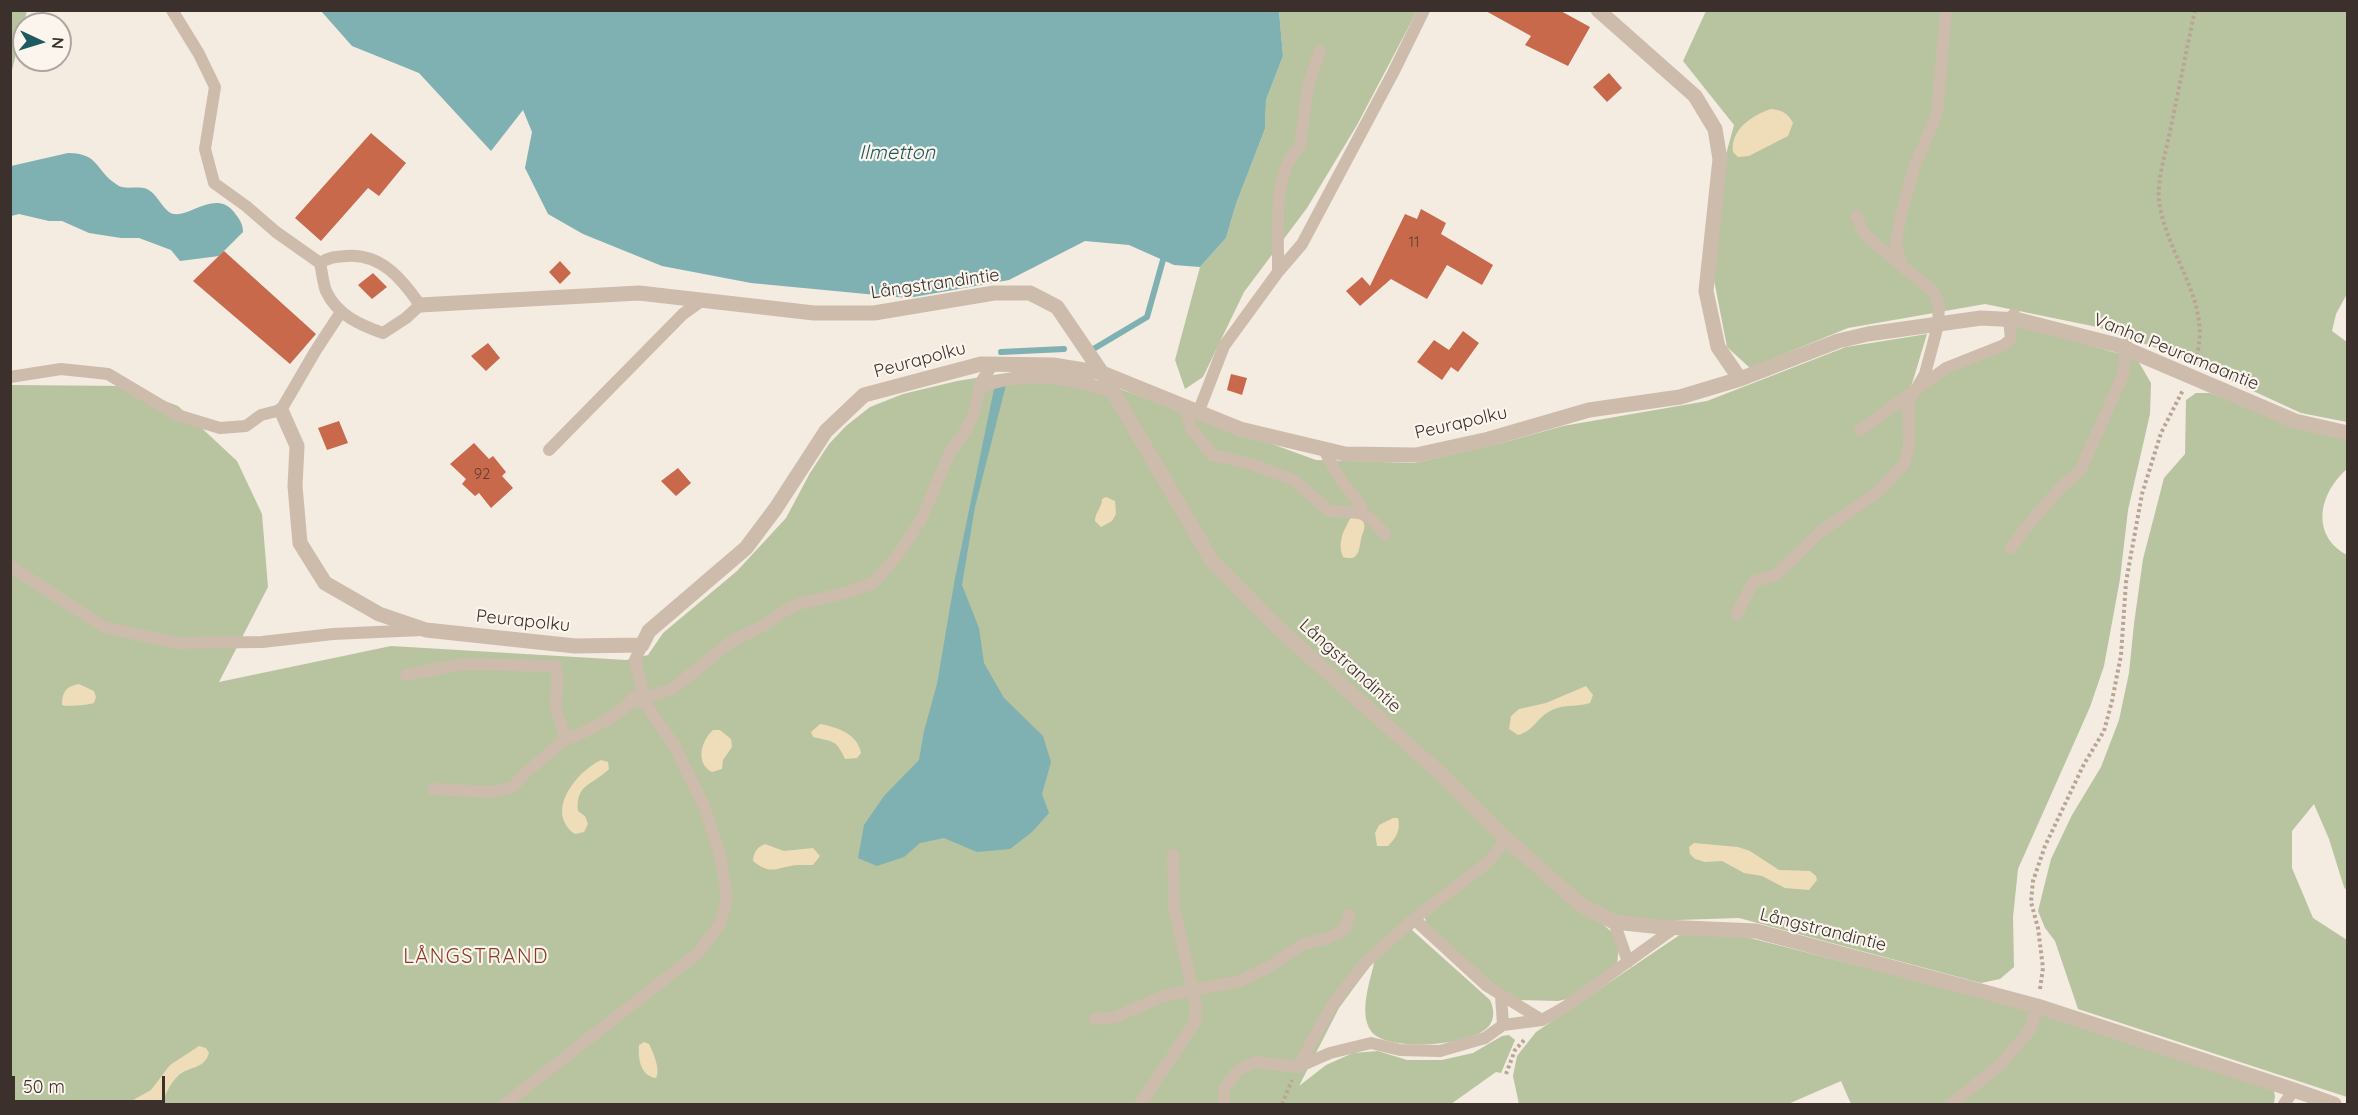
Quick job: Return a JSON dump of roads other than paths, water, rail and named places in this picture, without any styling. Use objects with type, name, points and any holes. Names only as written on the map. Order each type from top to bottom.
[{"type":"street","points":[[1598,10],[1695,96],[1715,129],[1720,159],[1706,291],[1718,347],[1740,379]]},
{"type":"street","name":"Långstrandintie","points":[[420,305],[639,293],[814,313],[874,313],[994,293],[1030,293],[1057,307],[1101,373],[1212,561],[1278,628],[1440,773],[1506,839],[1581,905],[1614,922],[1756,931],[2037,1006],[2334,1104]]},
{"type":"street","name":"Vanha Peuramaantie","points":[[1740,379],[1838,341],[1868,334],[1981,318],[2008,319],[2058,328],[2127,349],[2295,421],[2348,433]]},
{"type":"street","name":"Peurapolku","points":[[281,410],[297,446],[295,486],[300,543],[325,583],[379,614],[426,630],[575,646],[642,645],[649,631],[746,548],[776,508],[826,430],[864,395],[981,364],[1053,365],[1101,373],[1240,429],[1345,454],[1416,455],[1489,439],[1589,410],[1680,397],[1740,379]]},
{"type":"lane","points":[[172,10],[200,54],[214,87],[206,149],[214,183],[320,263],[326,291],[342,312],[360,326],[383,333],[406,318],[420,305],[404,282],[381,262],[356,255],[328,258],[320,263]]},
{"type":"lane","points":[[1385,534],[1371,519],[1361,513],[1329,511],[1293,480],[1251,464],[1212,455],[1191,428],[1192,410],[1224,346],[1278,272],[1302,244],[1424,10]]},
{"type":"lane","points":[[1902,266],[1896,244],[1899,224],[1914,168],[1937,114],[1946,10]]},
{"type":"lane","points":[[1278,272],[1280,195],[1284,168],[1293,153],[1300,147],[1308,86],[1320,51]]},
{"type":"lane","points":[[1737,614],[1753,582],[1776,575],[1820,532],[1878,492],[1904,464],[1910,440],[1908,403],[1925,374],[1938,325],[1939,305],[1934,292],[1864,235],[1856,216]]},
{"type":"lane","points":[[549,450],[683,314],[704,299]]},
{"type":"lane","points":[[10,377],[61,369],[108,374],[177,415],[220,428],[246,426],[261,415],[281,410],[316,350],[342,312]]},
{"type":"lane","points":[[1860,430],[1946,368],[2004,345],[2011,339],[2008,319]]},
{"type":"lane","points":[[2011,548],[2033,517],[2067,481],[2081,470],[2123,375],[2127,349]]},
{"type":"lane","points":[[433,789],[493,792],[513,787],[523,775],[564,740],[580,734],[630,704],[672,689],[732,641],[762,627],[786,610],[799,604],[848,592],[873,583],[897,556],[921,520],[950,452],[966,430],[974,413],[981,382],[993,364]]},
{"type":"lane","points":[[980,387],[1014,377],[1050,378],[1100,388],[1113,393]]},
{"type":"lane","points":[[1323,448],[1340,479],[1361,505],[1361,513]]},
{"type":"lane","points":[[10,567],[104,627],[176,643],[262,642],[333,634],[426,630]]},
{"type":"lane","points":[[505,1104],[697,954],[720,924],[727,899],[721,858],[704,806],[674,745],[646,705],[635,660],[642,645]]},
{"type":"lane","points":[[406,675],[463,664],[555,666],[558,673],[556,711],[565,729],[564,740]]},
{"type":"lane","points":[[630,704],[638,686],[638,675]]},
{"type":"lane","points":[[1298,1067],[1332,1005],[1365,962],[1414,918],[1487,863],[1506,839]]},
{"type":"lane","points":[[1140,1104],[1195,1022],[1196,1006],[1174,907],[1173,855]]},
{"type":"lane","points":[[1095,1019],[1116,1017],[1163,996],[1240,981],[1267,968],[1303,944],[1329,938],[1345,929],[1349,915]]},
{"type":"lane","points":[[1414,918],[1487,986],[1542,1020]]},
{"type":"lane","points":[[1614,922],[1628,962]]},
{"type":"lane","points":[[1224,1104],[1224,1089],[1237,1071],[1255,1062],[1298,1067],[1330,1053],[1371,1043],[1400,1050],[1440,1051],[1485,1038],[1503,1025],[1542,1020],[1565,1007],[1676,927]]},
{"type":"lane","points":[[1502,995],[1503,1025]]},
{"type":"lane","points":[[1951,1104],[2000,1065],[2030,1030],[2037,1006]]},
{"type":"lane","points":[[2284,1104],[2294,1090]]},
{"type":"water","name":"Ilmetton","points":[[321,11],[1279,11],[1283,56],[1266,100],[1265,129],[1236,204],[1226,238],[1200,267],[1174,265],[1129,245],[1085,241],[1009,280],[908,298],[751,283],[662,266],[583,234],[548,214],[525,168],[532,132],[523,110],[491,151],[419,73],[352,46]]},
{"type":"water","points":[[68,153],[91,159],[109,179],[119,186],[147,189],[169,212],[183,213],[209,204],[226,205],[239,219],[243,232],[219,256],[180,261],[171,250],[139,238],[89,233],[62,221],[49,221],[19,214],[11,216],[11,166]]},
{"type":"water","points":[[995,384],[1006,385],[975,507],[962,585],[979,628],[984,663],[1004,698],[1043,736],[1051,762],[1042,794],[1049,813],[1032,832],[1010,849],[977,852],[944,838],[920,843],[904,857],[877,866],[858,858],[864,825],[884,796],[919,760],[924,731],[937,684],[955,578]]},
{"type":"waterway","points":[[1095,348],[1147,317],[1163,260]]},
{"type":"waterway","points":[[1001,352],[1064,349]]},
{"type":"district","name":"LÅNGSTRAND","points":[[476,957]]}]
